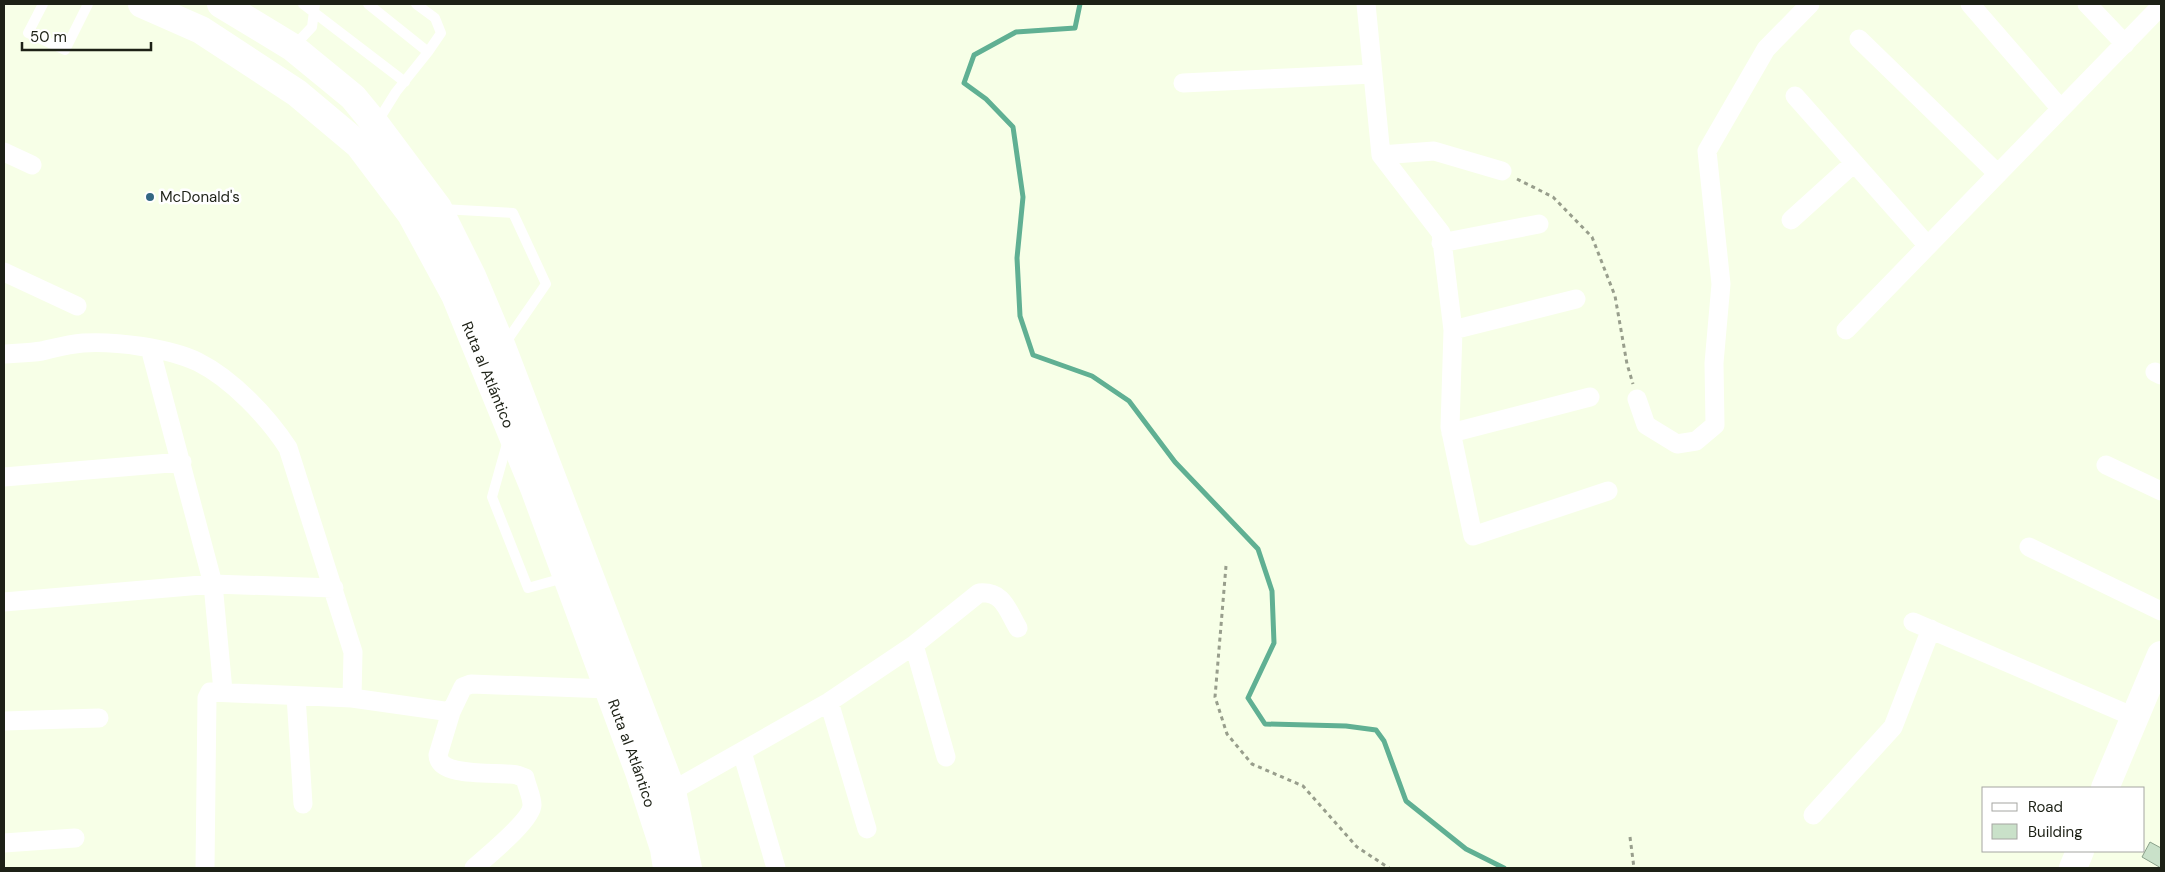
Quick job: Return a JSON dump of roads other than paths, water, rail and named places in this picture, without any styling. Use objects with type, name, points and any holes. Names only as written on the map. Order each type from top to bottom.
[{"type":"main road","name":"Ruta al Atlántico","points":[[142,4],[201,30],[297,93],[359,145],[411,214],[455,295],[568,576],[639,772],[664,849],[668,868]]},
{"type":"main road","points":[[201,30],[210,27],[214,20],[217,14],[215,4]]},
{"type":"main road","name":"Ruta al Atlántico","points":[[221,4],[292,47],[353,97],[438,208],[472,276],[502,348],[672,792],[688,868]]},
{"type":"main road","points":[[2105,787],[2161,655]]},
{"type":"main road","points":[[2073,868],[2080,852]]},
{"type":"street","points":[[1366,4],[1381,155],[1441,233],[1453,330],[1451,433],[1473,536],[1608,491]]},
{"type":"street","points":[[1637,399],[1646,425],[1677,444],[1696,441],[1715,425],[1714,363],[1721,284],[1707,151],[1766,49],[1810,4]]},
{"type":"street","points":[[1970,4],[2061,109]]},
{"type":"street","points":[[2088,4],[2124,44]]},
{"type":"street","points":[[1846,330],[2161,6]]},
{"type":"street","points":[[1859,39],[1998,174]]},
{"type":"street","points":[[1184,83],[1373,74]]},
{"type":"street","points":[[1795,96],[1928,246]]},
{"type":"street","points":[[4,152],[32,165]]},
{"type":"street","points":[[1381,155],[1434,152],[1502,171]]},
{"type":"street","points":[[1792,220],[1854,163]]},
{"type":"street","points":[[1441,243],[1539,224]]},
{"type":"street","points":[[4,272],[77,306]]},
{"type":"street","points":[[1453,330],[1576,299]]},
{"type":"street","points":[[4,354],[40,351],[80,343],[101,342],[150,348],[197,362],[211,370],[274,426],[288,448],[353,652],[352,698]]},
{"type":"street","points":[[150,348],[182,462],[213,584],[224,691]]},
{"type":"street","points":[[1451,433],[1590,397]]},
{"type":"street","points":[[4,477],[182,462]]},
{"type":"street","points":[[2106,466],[2161,490]]},
{"type":"street","points":[[2029,547],[2161,612]]},
{"type":"street","points":[[4,602],[213,584],[334,588]]},
{"type":"street","points":[[672,792],[829,702],[914,645],[979,593],[990,592],[999,596],[1018,628]]},
{"type":"street","points":[[1913,622],[2134,717]]},
{"type":"street","points":[[1813,815],[1893,727],[1930,629]]},
{"type":"street","points":[[914,645],[946,757]]},
{"type":"street","points":[[474,868],[520,824],[528,815],[532,806],[525,778],[517,774],[454,771],[443,767],[438,761],[438,755],[451,712],[462,687],[470,684],[609,689]]},
{"type":"street","points":[[205,868],[207,698],[210,692],[224,691],[352,698],[451,712]]},
{"type":"street","points":[[296,696],[303,804]]},
{"type":"street","points":[[829,702],[867,829]]},
{"type":"street","points":[[4,721],[98,718]]},
{"type":"street","points":[[742,752],[776,868]]},
{"type":"street","points":[[4,843],[75,838]]},
{"type":"lane","points":[[43,4],[28,33],[65,50],[88,4]]},
{"type":"lane","points":[[303,4],[314,8],[405,82]]},
{"type":"lane","points":[[368,4],[428,52]]},
{"type":"lane","points":[[376,125],[441,33],[436,18],[416,4]]},
{"type":"lane","points":[[292,47],[312,27],[314,8]]},
{"type":"lane","points":[[438,208],[513,213],[546,284],[502,348]]},
{"type":"lane","points":[[511,432],[492,497],[528,588],[568,576]]},
{"type":"waterway","points":[[1080,4],[1075,28],[1016,32],[974,55],[964,83],[986,99],[1013,127],[1023,197],[1017,258],[1020,316],[1033,355],[1092,376],[1129,401],[1175,462],[1258,549],[1272,591],[1274,643],[1248,698],[1265,724],[1346,726],[1376,730],[1384,741],[1406,801],[1466,849],[1504,868]]},
{"type":"place","name":"McDonald's","points":[[150,197]]}]
